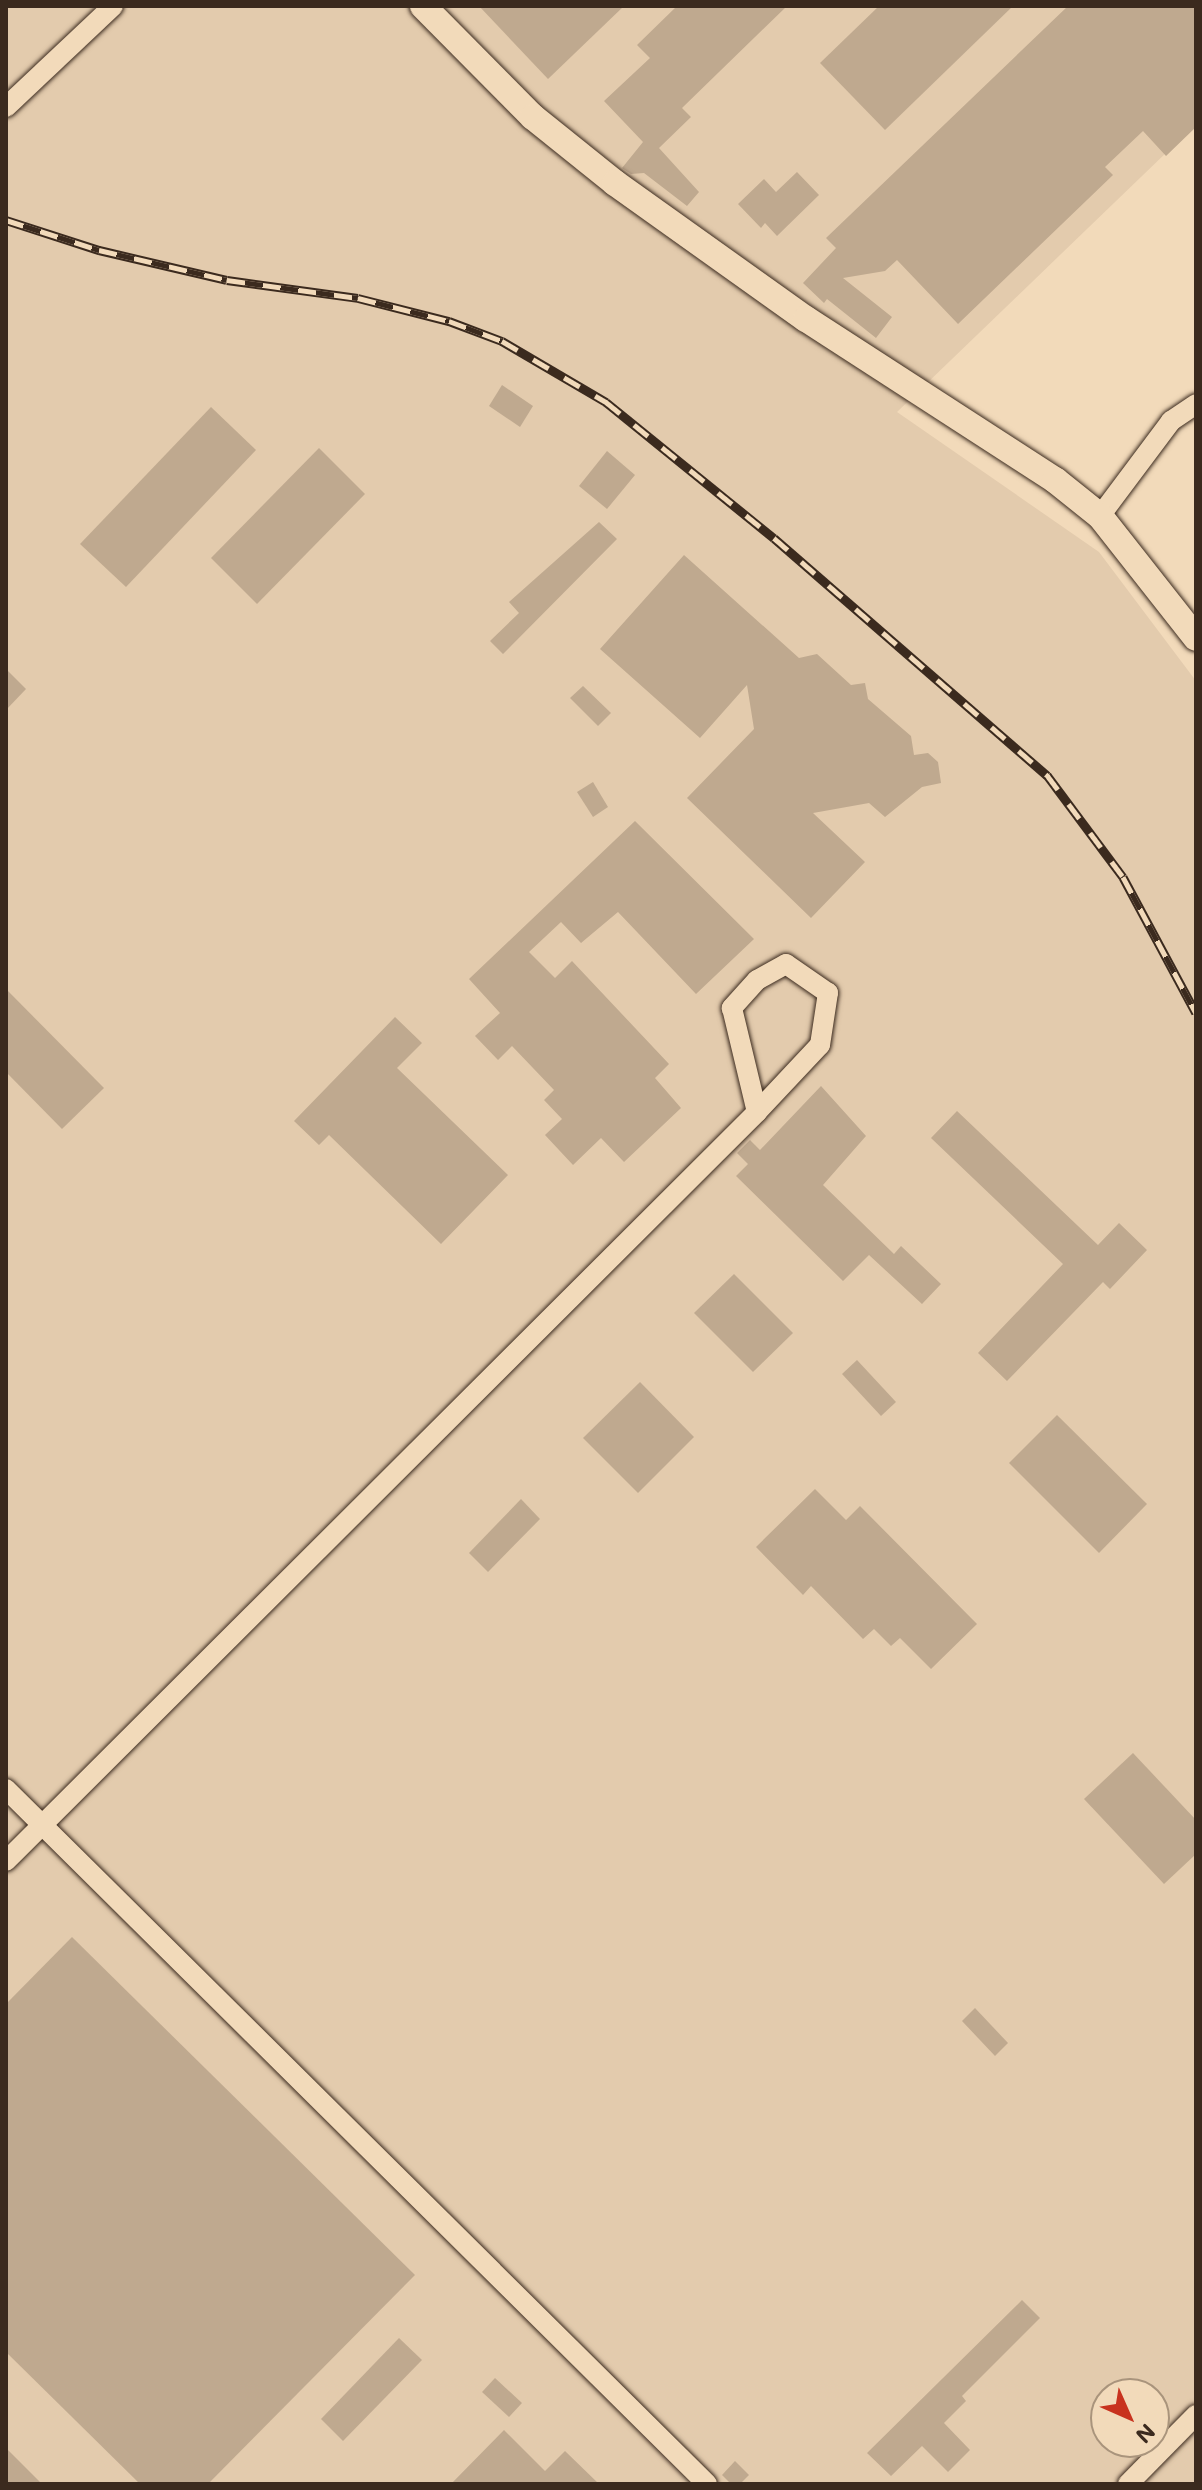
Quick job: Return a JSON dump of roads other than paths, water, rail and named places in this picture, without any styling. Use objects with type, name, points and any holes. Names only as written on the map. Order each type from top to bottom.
[{"type":"street","points":[[6,107],[113,6]]},
{"type":"street","points":[[423,6],[533,117],[615,183],[806,319],[1055,480],[1100,516],[1196,638]]},
{"type":"street","points":[[1100,516],[1171,421],[1196,404]]},
{"type":"street","points":[[6,1861],[757,1112],[820,1045],[828,993],[786,964],[757,980],[732,1008],[757,1112]]},
{"type":"street","points":[[6,1789],[707,2484]]},
{"type":"street","points":[[1128,2484],[1196,2415]]},
{"type":"railway","points":[[6,220],[99,250],[227,280],[358,298],[449,321],[502,341],[606,402],[774,538],[1047,775],[1123,877],[1196,1013]]}]
